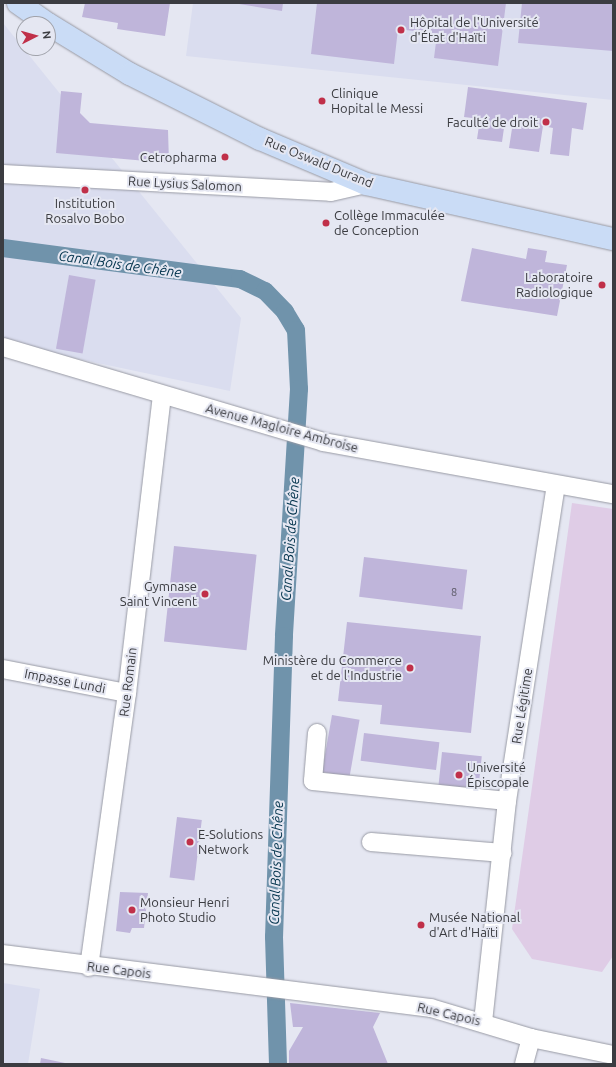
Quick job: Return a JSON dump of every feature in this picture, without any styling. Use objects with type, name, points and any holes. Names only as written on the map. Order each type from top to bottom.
[{"type":"main road","name":"Rue Oswald Durand","points":[[18,3],[37,16]]},
{"type":"main road","name":"Rue Oswald Durand","points":[[56,29],[130,74],[260,139],[366,184],[613,239]]},
{"type":"street","name":"Rue Lysius Salomon","points":[[3,174],[332,192],[366,184]]},
{"type":"street","name":"Avenue Magloire Ambroise","points":[[3,347],[162,396],[323,442],[556,486],[613,494]]},
{"type":"street","name":"Rue Romain","points":[[89,967],[127,693],[162,396]]},
{"type":"street","name":"Rue Légitime","points":[[483,1022],[503,853],[507,801],[556,486]]},
{"type":"street","name":"Impasse Lundi","points":[[3,669],[127,693]]},
{"type":"street","points":[[317,733],[314,781],[507,801]]},
{"type":"street","points":[[371,842],[503,853]]},
{"type":"street","name":"Rue Capois","points":[[3,954],[89,967],[431,1008],[483,1022],[531,1038],[613,1055]]},
{"type":"street","points":[[524,1064],[531,1038]]},
{"type":"shaded area","name":"Hôpital de l'Université d'État d'Haïti","points":[[193,3],[613,3],[613,100],[186,56]]},
{"type":"shaded area","points":[[3,23],[16,39],[16,56],[30,56],[241,318],[230,391],[3,343]]},
{"type":"shaded area","points":[[572,503],[613,509],[613,956],[602,972],[532,959],[512,929]]},
{"type":"shaded area","points":[[3,983],[40,989],[28,1064],[3,1064]]},
{"type":"building","points":[[85,3],[170,3],[165,36],[117,29],[118,23],[82,17]]},
{"type":"building","points":[[233,3],[283,3],[282,11]]},
{"type":"building","points":[[317,3],[506,3],[498,66],[434,58],[437,34],[398,29],[394,64],[311,54]]},
{"type":"building","points":[[522,3],[613,3],[613,51],[518,43]]},
{"type":"building","name":"Faculté de droit","points":[[468,87],[587,103],[583,130],[572,128],[569,156],[550,154],[553,128],[543,126],[539,152],[509,148],[513,122],[505,121],[502,142],[477,139],[480,119],[464,117]]},
{"type":"building","points":[[61,91],[82,93],[80,113],[90,123],[168,130],[169,163],[56,153]]},
{"type":"building","points":[[472,248],[526,259],[528,248],[547,251],[545,262],[567,265],[557,316],[461,301]]},
{"type":"building","points":[[69,275],[96,280],[83,354],[56,349]]},
{"type":"building","points":[[174,546],[257,555],[247,650],[164,641]]},
{"type":"building","points":[[364,557],[467,570],[462,609],[359,597]]},
{"type":"building","name":"Ministère du Commerce et de l'Industrie","points":[[347,622],[481,636],[471,733],[380,724],[382,705],[338,701]]},
{"type":"building","points":[[332,715],[360,720],[350,777],[322,772]]},
{"type":"building","points":[[364,733],[439,742],[436,770],[361,761]]},
{"type":"building","points":[[442,752],[482,756],[478,796],[438,792]]},
{"type":"building","points":[[177,817],[202,820],[194,881],[170,878]]},
{"type":"building","name":"Monsieur Henri Photo Studio","points":[[120,892],[148,893],[144,928],[132,928],[130,933],[116,931]]},
{"type":"building","points":[[290,1003],[380,1013],[373,1027],[388,1064],[289,1064],[289,1051],[303,1027],[293,1027]]},
{"type":"building","points":[[41,1058],[65,1063],[65,1064],[40,1064]]},
{"type":"waterway","name":"Canal Bois de Chêne","points":[[3,248],[240,279],[265,291],[285,312],[296,330],[299,389],[284,636],[274,937],[278,1064]]},
{"type":"place","name":"Hôpital de l'Université d'État d'Haïti","points":[[401,30]]},
{"type":"place","name":"Clinique Hopital le Messi","points":[[322,101]]},
{"type":"place","name":"Faculté de droit","points":[[546,122]]},
{"type":"place","name":"Cetropharma","points":[[225,157]]},
{"type":"place","name":"Institution Rosalvo Bobo","points":[[85,190]]},
{"type":"place","name":"Collège Immaculée de Conception","points":[[326,223]]},
{"type":"place","name":"Laboratoire Radiologique","points":[[602,285]]},
{"type":"place","name":"Gymnase Saint Vincent","points":[[205,594]]},
{"type":"place","name":"Ministère du Commerce et de l'Industrie","points":[[410,668]]},
{"type":"place","name":"Université Épiscopale","points":[[459,775]]},
{"type":"place","name":"E-Solutions Network","points":[[190,842]]},
{"type":"place","name":"Monsieur Henri Photo Studio","points":[[132,910]]},
{"type":"place","name":"Musée National d'Art d'Haïti","points":[[421,925]]}]
